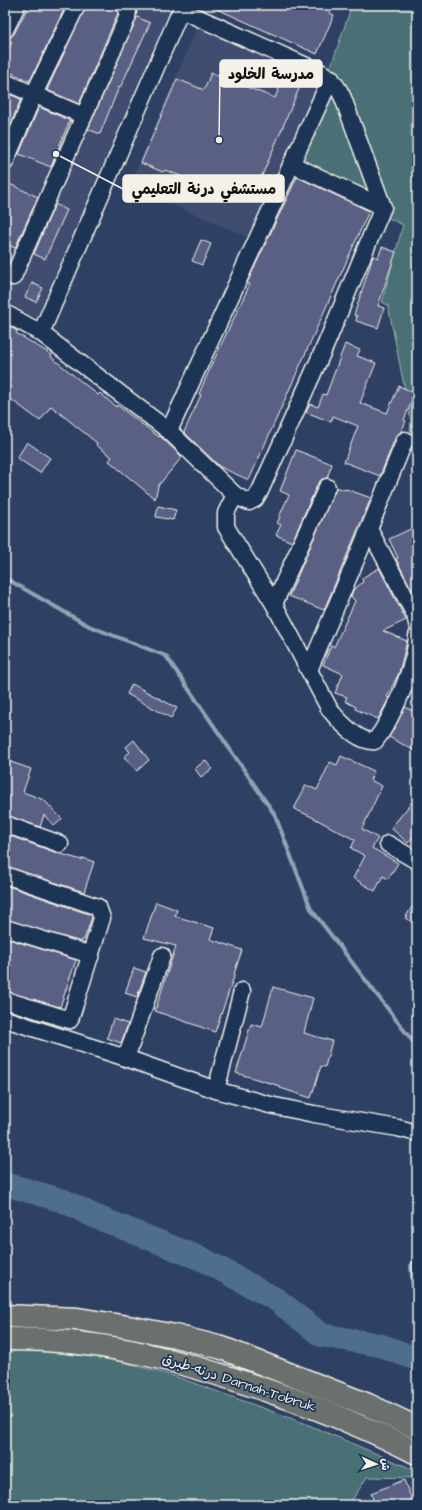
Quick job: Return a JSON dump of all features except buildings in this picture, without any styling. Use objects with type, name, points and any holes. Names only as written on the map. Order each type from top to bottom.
[{"type":"highway","name":"درنه-طبرق Darnah-Tobruk","points":[[5,1316],[78,1319],[175,1336],[222,1348],[368,1405],[417,1428]]},
{"type":"highway","name":"درنه-طبرق Darnah-Tobruk","points":[[5,1339],[72,1342],[97,1345],[151,1354],[181,1362],[313,1407],[355,1424],[417,1453]]},
{"type":"street","points":[[5,30],[16,5]]},
{"type":"street","points":[[5,162],[34,94],[77,5]]},
{"type":"street","points":[[13,276],[127,18],[128,10],[124,5]]},
{"type":"street","points":[[5,313],[41,333],[169,431],[235,495],[242,500],[249,502],[255,498],[260,491],[327,342],[383,207],[339,88],[331,78],[182,8],[41,333]]},
{"type":"street","points":[[169,431],[331,78]]},
{"type":"street","points":[[5,82],[84,116]]},
{"type":"street","points":[[291,164],[383,207]]},
{"type":"street","points":[[308,670],[369,529],[405,440]]},
{"type":"street","points":[[274,604],[327,487]]},
{"type":"street","points":[[235,495],[226,513],[226,527],[274,604],[330,710],[339,721],[360,737],[373,742],[376,740],[398,698],[412,660],[417,636]]},
{"type":"street","points":[[369,529],[415,615],[417,624]]},
{"type":"street","points":[[5,824],[60,844]]},
{"type":"street","points":[[388,844],[415,855]]},
{"type":"street","points":[[5,875],[98,907],[102,918],[70,1020],[5,1000]]},
{"type":"street","points":[[5,928],[91,955]]},
{"type":"street","points":[[126,1058],[162,956]]},
{"type":"street","points":[[216,1090],[242,991]]},
{"type":"street","points":[[5,1019],[126,1058],[216,1090],[270,1105],[398,1128],[417,1133]]},
{"type":"shaded area","points":[[5,5],[172,5],[37,318],[5,302]]},
{"type":"shaded area","points":[[200,21],[325,72],[250,238],[129,186]]},
{"type":"green space","points":[[352,5],[417,5],[417,457],[409,442],[411,421],[388,305],[382,302],[403,225],[293,172],[325,72],[332,63]]},
{"type":"green space","points":[[5,1345],[56,1347],[112,1359],[177,1377],[304,1423],[417,1471],[417,1478],[367,1477],[349,1505],[5,1505]]},
{"type":"waterway","points":[[5,578],[89,626],[166,656],[275,815],[311,909],[417,1047]]},
{"type":"waterway","points":[[5,1184],[64,1201],[94,1216],[204,1260],[277,1300],[321,1335],[379,1345],[417,1359]]},
{"type":"waterway","points":[[417,1258],[411,1266],[417,1330]]},
{"type":"place","name":"مدرسة الخلود","points":[[219,140]]},
{"type":"place","name":"مستشفي درنة التعليمي","points":[[56,154]]}]
